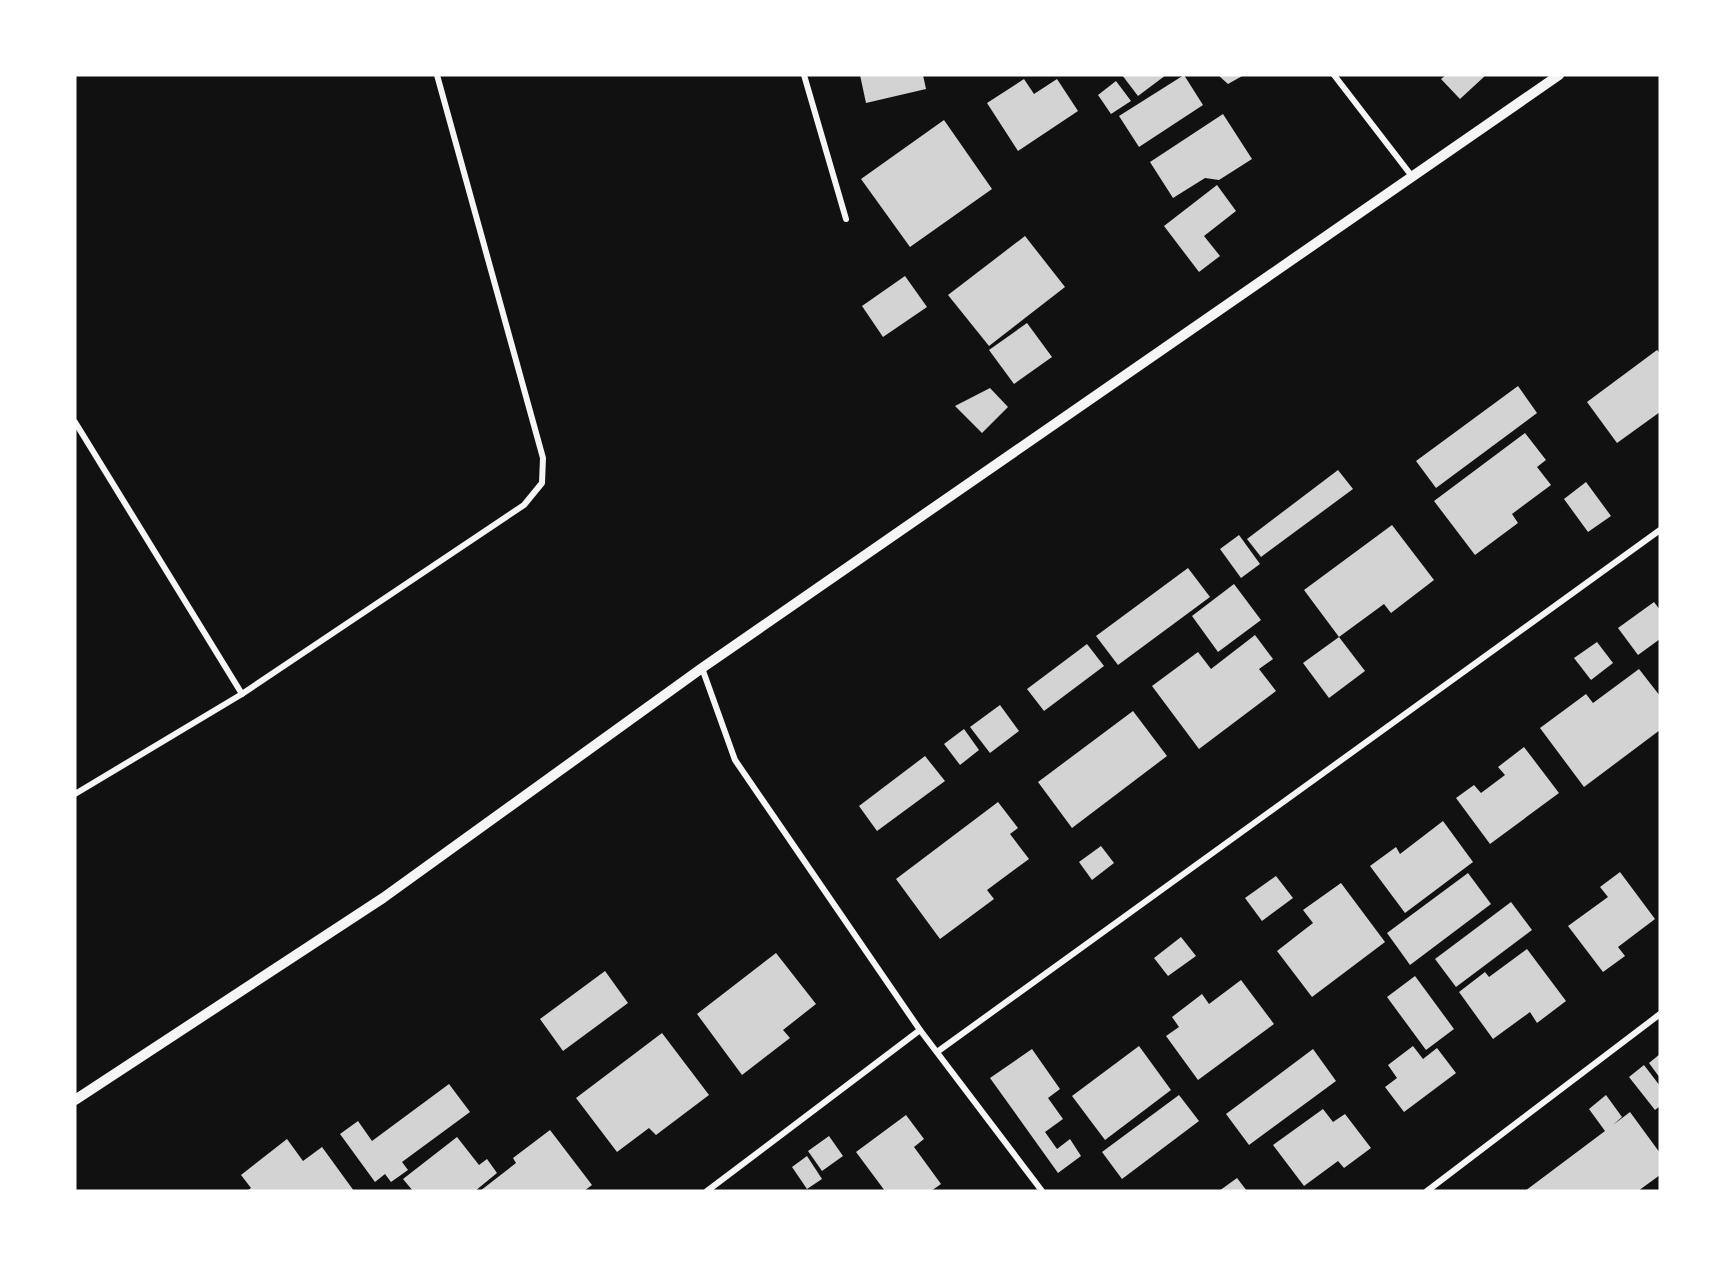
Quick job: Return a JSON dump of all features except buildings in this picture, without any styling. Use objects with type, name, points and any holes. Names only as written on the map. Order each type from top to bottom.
[{"type":"street","points":[[75,794],[242,694],[524,505],[542,483],[543,458],[436,75]]},
{"type":"street","points":[[804,75],[846,219]]},
{"type":"street","points":[[1334,75],[1411,175]]},
{"type":"street","points":[[75,1100],[383,898],[702,668],[1411,175],[1559,75]]},
{"type":"street","points":[[75,422],[242,694]]},
{"type":"street","points":[[937,1052],[1660,530]]},
{"type":"street","points":[[702,668],[735,760],[920,1030],[1042,1191]]},
{"type":"street","points":[[1427,1191],[1660,1014]]},
{"type":"street","points":[[707,1191],[920,1030]]}]
